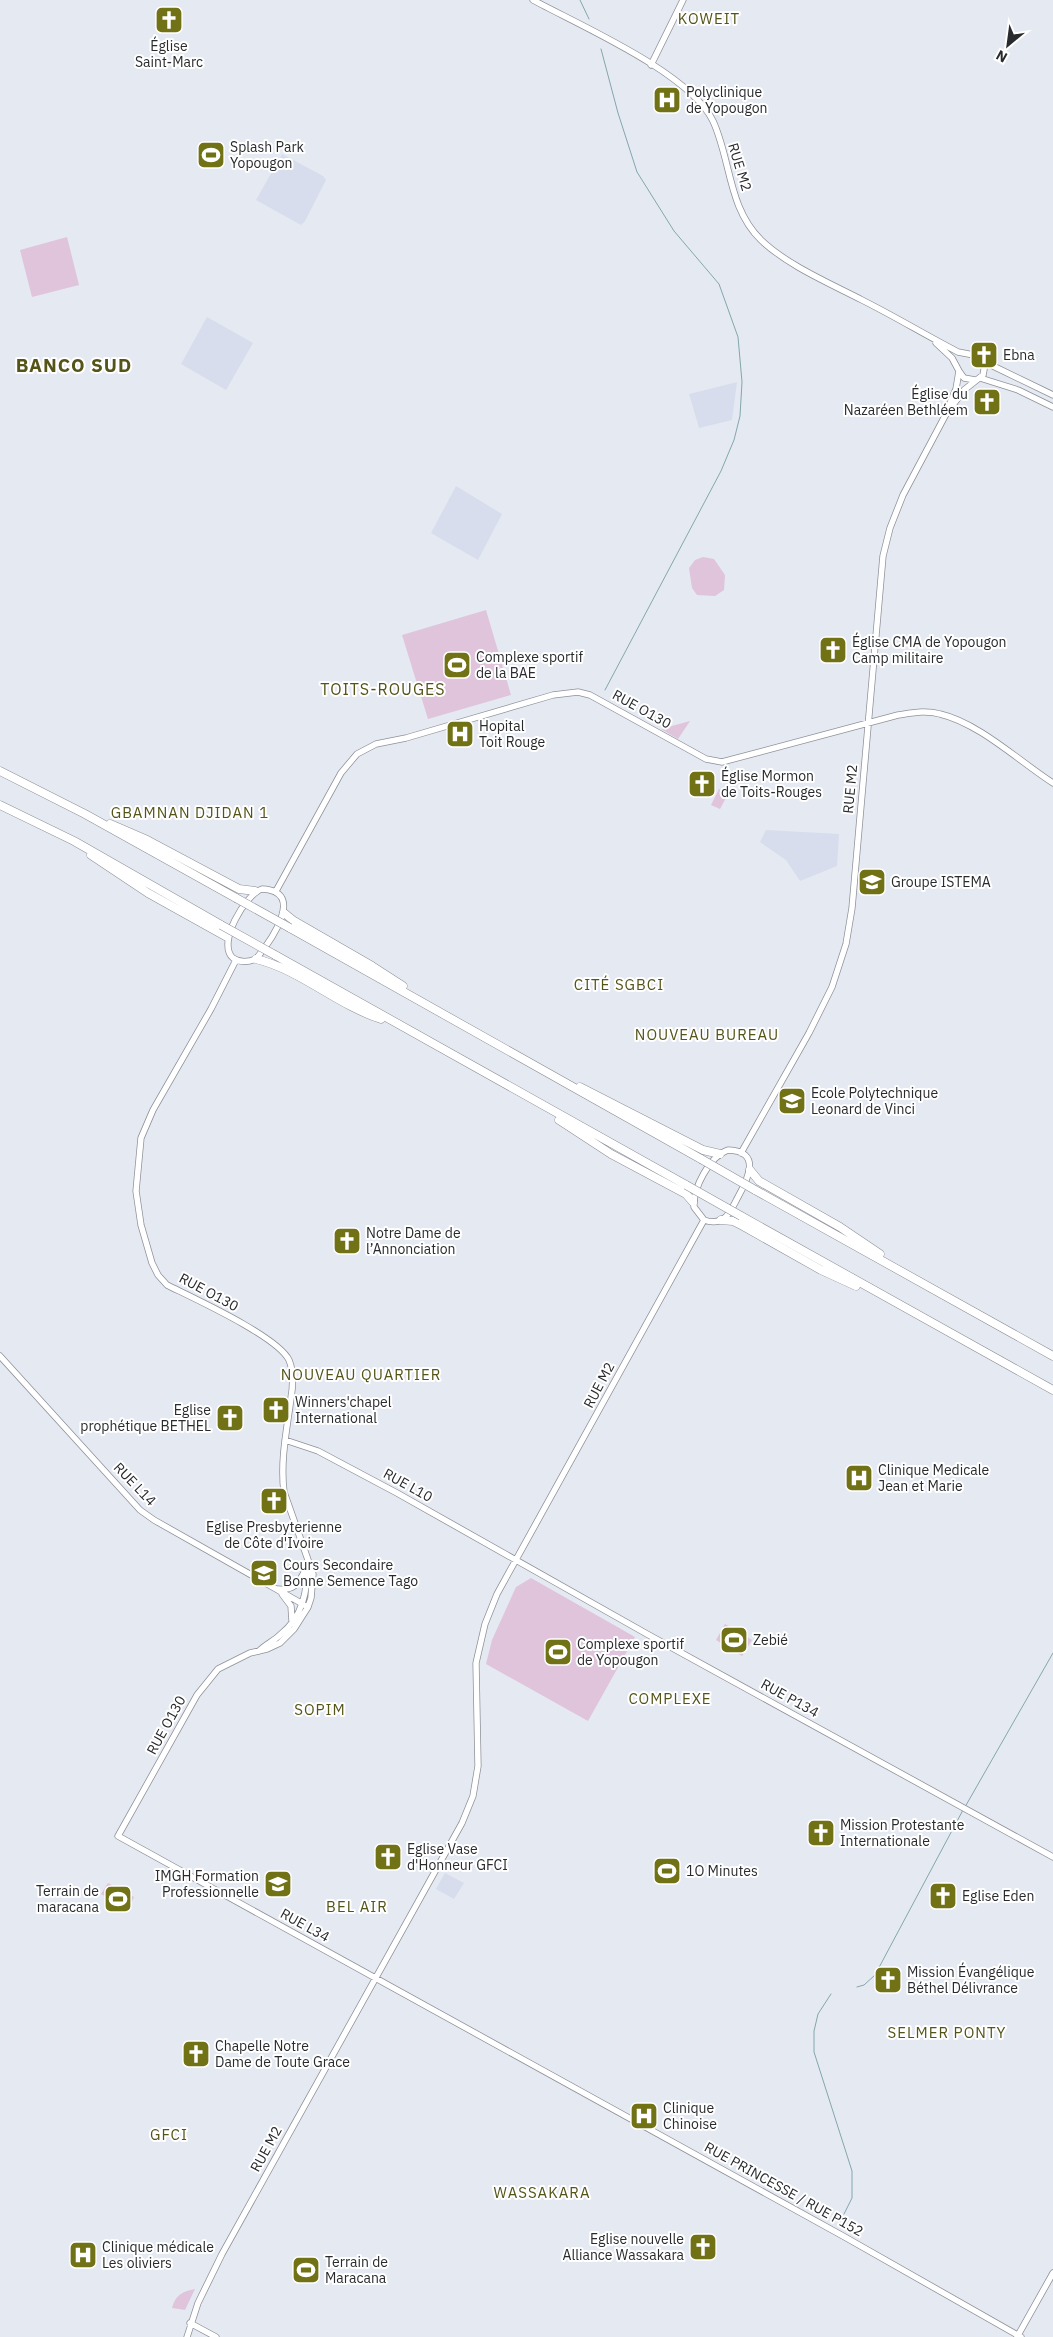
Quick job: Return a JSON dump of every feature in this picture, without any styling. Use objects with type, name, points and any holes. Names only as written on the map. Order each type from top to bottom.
[{"type":"highway","points":[[0,771],[86,814],[1053,1356]]},
{"type":"highway","points":[[0,805],[74,841],[511,1089],[1053,1390]]},
{"type":"highway","points":[[86,814],[147,840],[239,889],[255,891]]},
{"type":"highway","points":[[74,841],[101,863],[148,893],[227,937]]},
{"type":"highway","points":[[284,913],[294,921],[372,966],[433,1008]]},
{"type":"highway","points":[[256,959],[273,963],[364,1013],[397,1024]]},
{"type":"highway","points":[[528,1061],[623,1107],[704,1150],[720,1154]]},
{"type":"highway","points":[[511,1089],[611,1154],[686,1194],[693,1202]]},
{"type":"highway","points":[[750,1170],[760,1181],[840,1227],[930,1286]]},
{"type":"highway","points":[[721,1220],[743,1226],[821,1270],[913,1312]]},
{"type":"street","name":"RUE M2","points":[[533,0],[651,65],[689,90],[707,111],[716,129],[740,209],[749,226],[762,240],[782,255],[822,279],[929,337]]},
{"type":"street","points":[[651,65],[683,0]]},
{"type":"street","points":[[929,337],[958,352],[979,356],[1006,373],[1053,396]]},
{"type":"street","points":[[929,337],[952,358],[964,378],[978,379],[1018,390],[1053,407]]},
{"type":"street","points":[[945,416],[956,389],[961,359],[970,354]]},
{"type":"street","points":[[945,416],[964,390],[978,379],[985,370],[983,359]]},
{"type":"street","name":"RUE M2","points":[[741,1152],[808,1033],[835,980],[843,956],[852,908],[883,556],[888,533],[903,495],[945,416]]},
{"type":"street","name":"RUE O130","points":[[276,891],[341,774],[357,754],[376,744],[406,738],[553,695],[572,692],[590,695],[706,759],[722,762],[910,713],[940,714],[973,729],[1053,783]]},
{"type":"street","points":[[262,888],[276,891],[284,901],[284,913],[256,959],[246,962],[236,960],[228,951],[227,937],[255,891],[262,888]]},
{"type":"street","name":"RUE O130","points":[[118,1836],[197,1695],[211,1676],[225,1665],[274,1646],[288,1637],[306,1605],[313,1583],[308,1557],[284,1492],[283,1460],[292,1380],[288,1359],[282,1350],[264,1338],[167,1284],[158,1275],[152,1263],[141,1225],[136,1191],[141,1138],[153,1110],[211,1009],[236,960]]},
{"type":"street","points":[[728,1150],[741,1152],[749,1162],[749,1177],[729,1212],[721,1220],[704,1220],[697,1214],[693,1202],[694,1194],[711,1162],[728,1150]]},
{"type":"street","name":"RUE M2","points":[[187,2337],[190,2323],[222,2254],[455,1838],[473,1796],[478,1766],[475,1677],[478,1649],[485,1624],[497,1594],[704,1220]]},
{"type":"street","name":"RUE L14","points":[[0,1356],[140,1510],[154,1520],[269,1586],[306,1605]]},
{"type":"street","name":"RUE L10","points":[[285,1440],[318,1451],[516,1560]]},
{"type":"street","name":"RUE O130","points":[[259,1651],[276,1639],[306,1605],[308,1557]]},
{"type":"street","name":"RUE P134","points":[[516,1560],[1053,1857]]},
{"type":"street","points":[[269,1586],[284,1589],[293,1588],[308,1565]]},
{"type":"street","points":[[279,1591],[291,1606],[292,1623]]},
{"type":"street","name":"RUE L34","points":[[118,1836],[375,1978]]},
{"type":"street","name":"RUE PRINCESSE / RUE P152","points":[[375,1978],[843,2236],[1019,2336]]},
{"type":"street","points":[[1019,2336],[1053,2273]]},
{"type":"street","points":[[190,2323],[216,2337]]},
{"type":"shaded area","points":[[282,154],[323,176],[326,180],[305,221],[301,225],[256,200]]},
{"type":"shaded area","points":[[67,237],[79,285],[32,297],[20,250]]},
{"type":"shaded area","points":[[207,317],[253,343],[226,390],[181,364]]},
{"type":"shaded area","points":[[737,382],[732,420],[699,428],[689,394]]},
{"type":"shaded area","points":[[456,486],[502,514],[478,560],[431,533]]},
{"type":"shaded area","points":[[703,557],[714,559],[725,575],[724,590],[715,596],[697,595],[692,588],[689,568],[695,560]]},
{"type":"shaded area","name":"Complexe sportif de la BAE","points":[[486,610],[511,695],[428,719],[402,635]]},
{"type":"shaded area","points":[[690,721],[678,739],[661,729]]},
{"type":"shaded area","points":[[719,789],[728,794],[720,809],[711,805]]},
{"type":"shaded area","points":[[766,830],[839,834],[837,866],[800,881],[786,860],[760,842]]},
{"type":"shaded area","name":"Complexe sportif de Yopougon","points":[[531,1578],[635,1637],[588,1721],[486,1664],[492,1640],[516,1587]]},
{"type":"shaded area","name":"Zebié","points":[[725,1624],[752,1640],[742,1656],[716,1640]]},
{"type":"shaded area","points":[[445,1873],[464,1883],[454,1899],[436,1889]]},
{"type":"shaded area","points":[[108,1883],[134,1897],[128,1909],[101,1894]]},
{"type":"shaded area","points":[[195,2289],[185,2310],[172,2308],[175,2300],[180,2295]]},
{"type":"waterway","points":[[580,0],[589,19]]},
{"type":"waterway","points":[[601,49],[618,113],[637,172],[674,231],[719,284],[738,337],[742,382],[740,416],[734,440],[721,471],[605,690]]},
{"type":"waterway","points":[[965,1807],[1053,1653]]},
{"type":"waterway","points":[[857,1987],[864,1985],[875,1975],[963,1810]]},
{"type":"waterway","points":[[831,1994],[818,2014],[814,2031],[814,2052],[852,2171],[852,2198],[844,2214]]},
{"type":"place","name":"Église Saint-Marc","points":[[169,20]]},
{"type":"place","name":"Polyclinique de Yopougon","points":[[667,100]]},
{"type":"place","name":"Splash Park Yopougon","points":[[211,155]]},
{"type":"place","name":"Ebna","points":[[984,355]]},
{"type":"place","name":"Église du Nazaréen Bethléem","points":[[987,402]]},
{"type":"place","name":"Église CMA de Yopougon Camp militaire","points":[[833,650]]},
{"type":"place","name":"Complexe sportif de la BAE","points":[[457,665]]},
{"type":"place","name":"Hopital Toit Rouge","points":[[460,734]]},
{"type":"place","name":"Église Mormon de Toits-Rouges","points":[[702,784]]},
{"type":"place","name":"Groupe ISTEMA","points":[[872,882]]},
{"type":"place","name":"Ecole Polytechnique Leonard de Vinci","points":[[792,1101]]},
{"type":"place","name":"Notre Dame de l’Annonciation","points":[[347,1241]]},
{"type":"place","name":"Winners'chapel International","points":[[276,1410]]},
{"type":"place","name":"Eglise prophétique BETHEL","points":[[230,1418]]},
{"type":"place","name":"Clinique Medicale Jean et Marie","points":[[859,1478]]},
{"type":"place","name":"Eglise Presbyterienne de Côte d'Ivoire","points":[[274,1501]]},
{"type":"place","name":"Cours Secondaire Bonne Semence Tago","points":[[264,1573]]},
{"type":"place","name":"Zebié","points":[[734,1640]]},
{"type":"place","name":"Complexe sportif de Yopougon","points":[[558,1652]]},
{"type":"place","name":"Mission Protestante Internationale","points":[[821,1833]]},
{"type":"place","name":"Eglise Vase d'Honneur GFCI","points":[[388,1857]]},
{"type":"place","name":"1O Minutes","points":[[667,1871]]},
{"type":"place","name":"IMGH Formation Professionnelle","points":[[278,1884]]},
{"type":"place","name":"Eglise Eden","points":[[943,1896]]},
{"type":"place","name":"Terrain de maracana","points":[[118,1899]]},
{"type":"place","name":"Mission Évangélique Béthel Délivrance","points":[[888,1980]]},
{"type":"place","name":"Chapelle Notre Dame de Toute Grace","points":[[196,2054]]},
{"type":"place","name":"Clinique Chinoise","points":[[644,2116]]},
{"type":"place","name":"Eglise nouvelle Alliance Wassakara","points":[[703,2247]]},
{"type":"place","name":"Clinique médicale Les oliviers","points":[[83,2255]]},
{"type":"place","name":"Terrain de Maracana","points":[[306,2270]]},
{"type":"district","name":"KOWEIT","points":[[709,19]]},
{"type":"district","name":"BANCO SUD","points":[[74,365]]},
{"type":"district","name":"TOITS-ROUGES","points":[[383,689]]},
{"type":"district","name":"GBAMNAN DJIDAN 1","points":[[190,813]]},
{"type":"district","name":"CITÉ SGBCI","points":[[619,985]]},
{"type":"district","name":"NOUVEAU BUREAU","points":[[707,1035]]},
{"type":"district","name":"NOUVEAU QUARTIER","points":[[361,1375]]},
{"type":"district","name":"COMPLEXE","points":[[670,1699]]},
{"type":"district","name":"SOPIM","points":[[320,1710]]},
{"type":"district","name":"BEL AIR","points":[[357,1907]]},
{"type":"district","name":"SELMER PONTY","points":[[947,2033]]},
{"type":"district","name":"GFCI","points":[[169,2135]]},
{"type":"district","name":"WASSAKARA","points":[[542,2193]]}]
